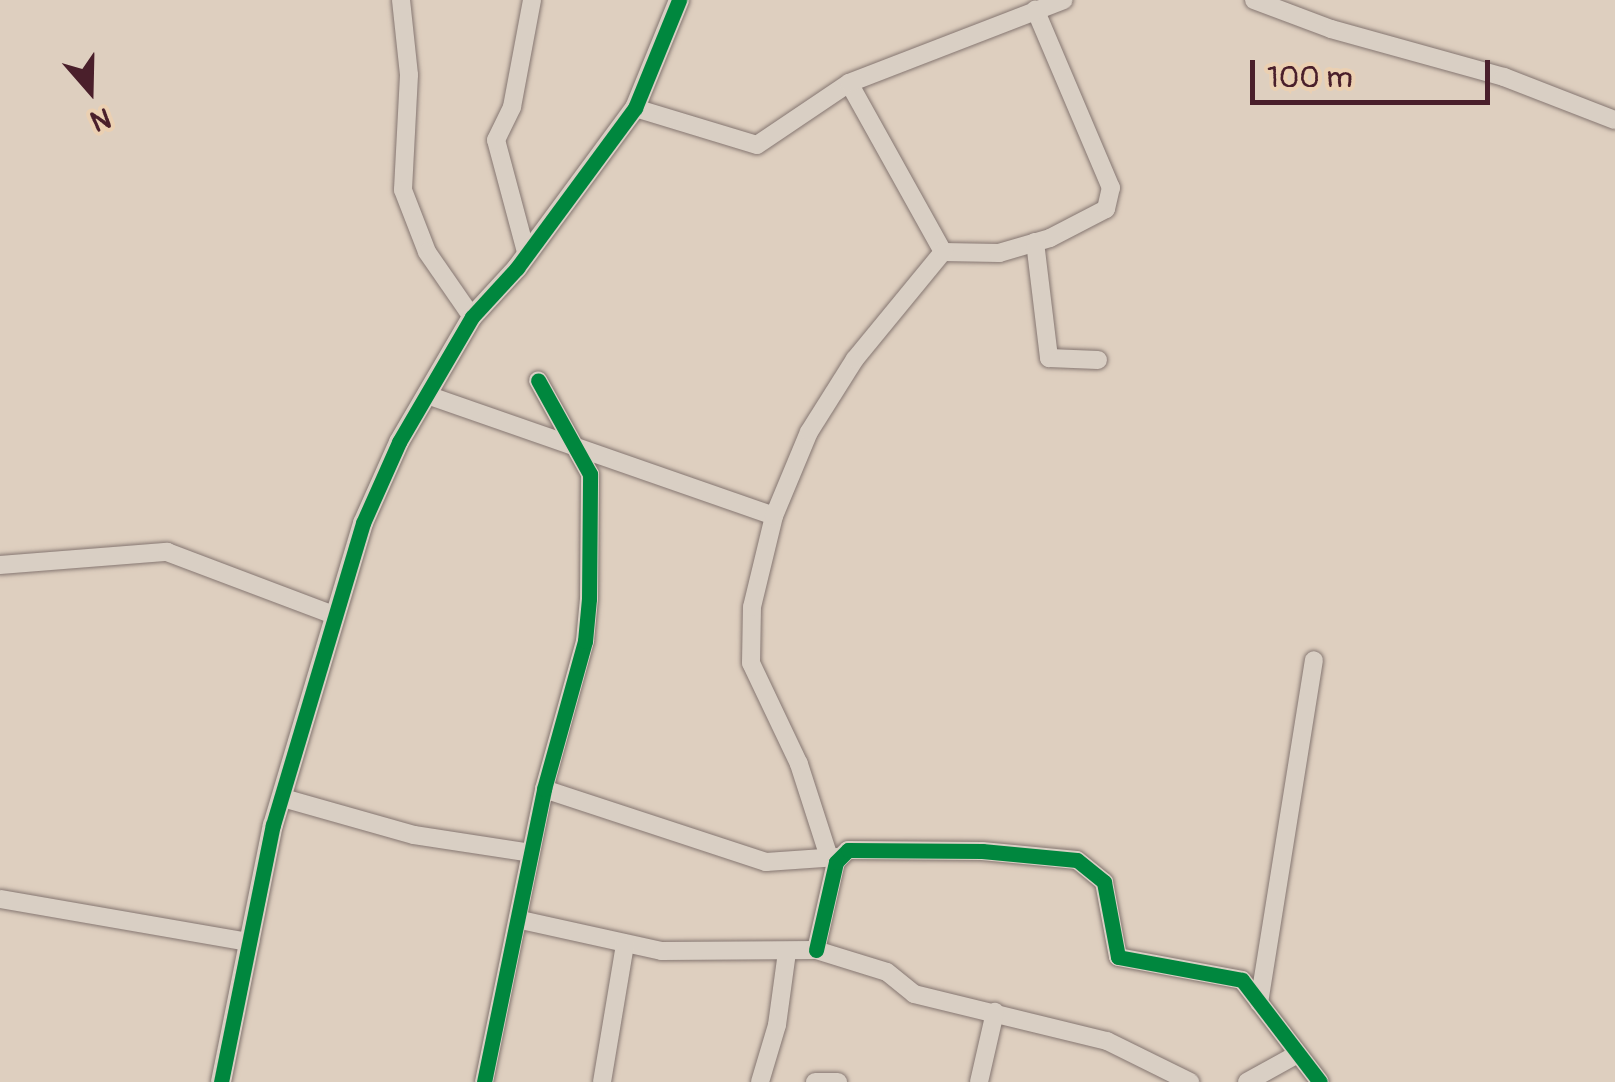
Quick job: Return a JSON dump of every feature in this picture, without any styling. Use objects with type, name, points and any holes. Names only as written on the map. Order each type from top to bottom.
[{"type":"street","points":[[401,0],[409,75],[403,190],[427,252],[472,316]]},
{"type":"street","points":[[526,252],[496,140],[512,107],[532,0]]},
{"type":"street","points":[[221,1082],[283,798],[331,614],[370,506],[472,316],[526,252],[635,108],[679,0]]},
{"type":"street","points":[[635,108],[757,145],[849,83],[1064,0]]},
{"type":"street","points":[[1254,0],[1273,3],[1330,29],[1504,76],[1615,120]]},
{"type":"street","points":[[944,252],[998,254],[1106,210],[1111,188],[1036,10]]},
{"type":"street","points":[[849,83],[944,252]]},
{"type":"street","points":[[1035,242],[1049,358],[1098,360]]},
{"type":"street","points":[[816,950],[833,856],[799,764],[752,663],[752,607],[774,516],[802,447],[854,359],[944,252]]},
{"type":"street","points":[[484,1082],[521,920],[544,789],[585,641],[591,492],[578,447],[538,380]]},
{"type":"street","points":[[427,395],[774,516]]},
{"type":"street","points":[[0,565],[167,552],[331,614]]},
{"type":"street","points":[[1259,1003],[1314,660]]},
{"type":"street","points":[[544,789],[766,862],[790,864],[858,850],[982,851],[1077,860],[1104,882],[1118,957],[1242,980],[1320,1082]]},
{"type":"street","points":[[283,798],[414,835],[531,853]]},
{"type":"street","points":[[0,900],[250,942]]},
{"type":"street","points":[[521,920],[626,944],[708,954],[816,950],[887,972],[914,994],[1107,1041],[1190,1082]]},
{"type":"street","points":[[602,1082],[614,1039],[626,944]]},
{"type":"street","points":[[760,1082],[778,1026],[788,952]]},
{"type":"street","points":[[979,1082],[995,1012]]},
{"type":"street","points":[[1247,1082],[1296,1055]]},
{"type":"street","points":[[815,1082],[838,1082]]},
{"type":"cycle path","points":[[221,1082],[273,825],[363,523],[399,442],[472,317],[517,268],[635,108],[679,0]]},
{"type":"cycle path","points":[[484,1082],[544,789],[585,641],[589,599],[590,474],[538,380]]},
{"type":"cycle path","points":[[816,950],[836,862],[848,850],[982,851],[1077,860],[1104,882],[1118,957],[1242,980],[1320,1082]]}]
